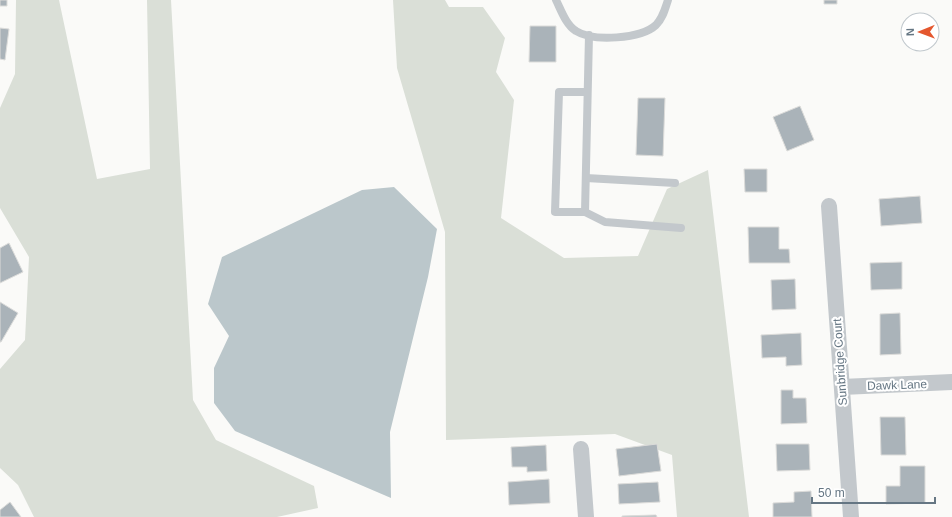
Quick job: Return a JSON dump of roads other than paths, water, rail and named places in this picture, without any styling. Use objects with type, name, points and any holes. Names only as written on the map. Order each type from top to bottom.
[{"type":"street","name":"Sunbridge Court","points":[[828,206],[852,517]]},
{"type":"street","name":"Dawk Lane","points":[[842,387],[952,382]]},
{"type":"street","points":[[581,449],[586,517]]},
{"type":"lane","points":[[556,0],[566,20],[576,31],[605,38],[630,37],[649,31],[661,19],[668,0]]},
{"type":"lane","points":[[585,212],[589,35]]},
{"type":"lane","points":[[587,92],[559,92],[555,212],[585,212],[605,222],[681,228]]},
{"type":"lane","points":[[586,178],[675,183]]}]
